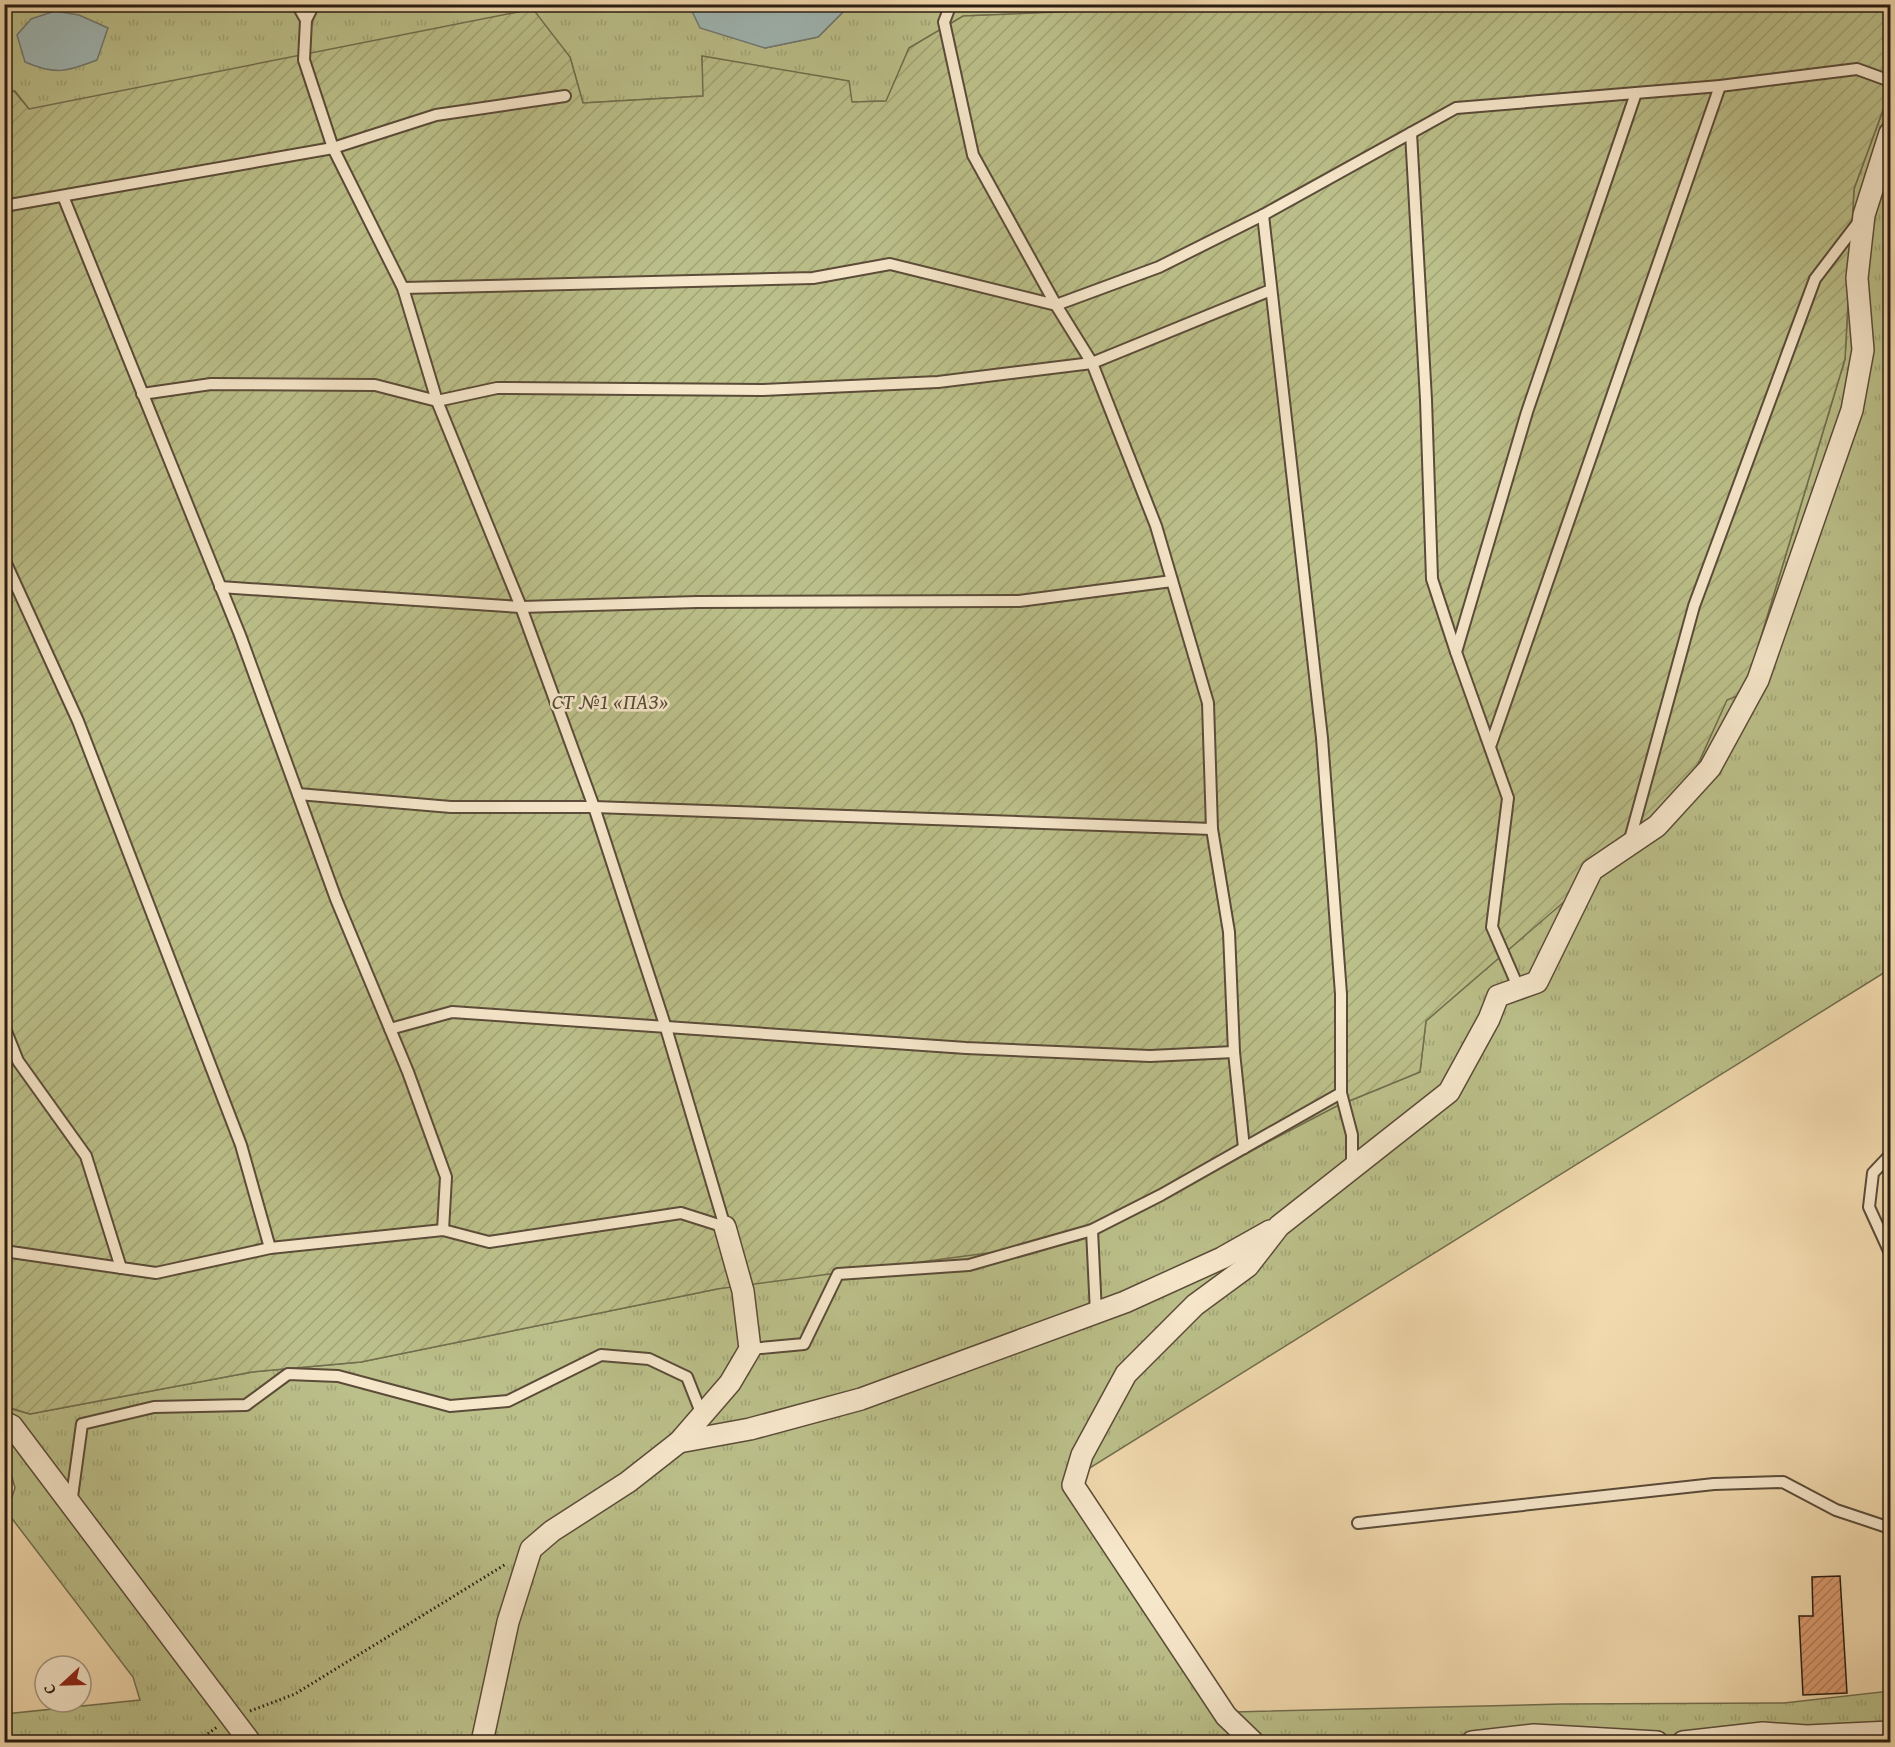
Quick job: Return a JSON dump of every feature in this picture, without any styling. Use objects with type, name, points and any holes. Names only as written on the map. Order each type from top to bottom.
[{"type":"street","points":[[680,1442],[750,1430],[861,1399],[1096,1313],[1222,1258],[1279,1226],[1449,1092],[1489,1019],[1498,996],[1537,982],[1592,870],[1657,826],[1710,768],[1758,680],[1852,410],[1863,350],[1857,278],[1864,215],[1890,133]]},
{"type":"street","points":[[1253,1743],[1226,1716],[1073,1485],[1082,1455],[1126,1374],[1195,1305],[1248,1266],[1279,1226]]},
{"type":"street","points":[[482,1743],[508,1622],[531,1549],[552,1531],[628,1482],[680,1442],[730,1383],[750,1348],[743,1291],[725,1227]]},
{"type":"street","points":[[4,1422],[12,1426],[250,1743]]},
{"type":"street","points":[[1683,1743],[1762,1734],[1807,1736],[1890,1732]]},
{"type":"street","points":[[1472,1743],[1534,1736],[1657,1743]]},
{"type":"lane","points":[[297,4],[306,20]]},
{"type":"lane","points":[[314,4],[306,20],[304,60],[333,148],[403,288],[438,401],[520,606],[594,807],[666,1028],[725,1227]]},
{"type":"lane","points":[[951,4],[944,22],[973,155],[1056,305],[1092,363],[1156,526],[1208,703],[1212,829],[1229,932],[1234,1052],[1244,1148]]},
{"type":"lane","points":[[403,288],[813,278],[890,264],[1056,305],[1159,267],[1263,215],[1456,108],[1720,86],[1857,69],[1890,81]]},
{"type":"lane","points":[[1491,744],[1720,86]]},
{"type":"lane","points":[[1456,652],[1527,412],[1636,93]]},
{"type":"lane","points":[[4,206],[333,148],[436,115],[565,96]]},
{"type":"lane","points":[[1411,133],[1426,400],[1432,579],[1508,798],[1492,927],[1519,988]]},
{"type":"lane","points":[[63,196],[220,587],[336,899],[390,1029],[446,1177],[443,1230]]},
{"type":"lane","points":[[1263,215],[1322,738],[1341,994],[1341,1094],[1352,1135],[1352,1169]]},
{"type":"lane","points":[[1628,846],[1694,606],[1815,279],[1864,215]]},
{"type":"lane","points":[[142,394],[211,384],[375,385],[438,401],[496,387],[763,390],[938,382],[1092,363],[1272,290]]},
{"type":"lane","points":[[4,559],[82,732],[241,1145],[270,1248]]},
{"type":"lane","points":[[220,587],[520,606],[697,602],[1019,601],[1172,581]]},
{"type":"lane","points":[[298,794],[451,807],[594,807],[1212,829]]},
{"type":"lane","points":[[390,1029],[453,1012],[666,1028],[1150,1056],[1234,1052]]},
{"type":"lane","points":[[4,1026],[18,1061],[86,1156],[121,1268]]},
{"type":"lane","points":[[750,1348],[804,1344],[838,1274],[969,1265],[1092,1230],[1161,1195],[1341,1094]]},
{"type":"lane","points":[[1890,1155],[1873,1173],[1869,1207],[1890,1253]]},
{"type":"lane","points":[[4,1251],[156,1273],[270,1248],[443,1230],[489,1242],[681,1213],[725,1227]]},
{"type":"lane","points":[[1092,1230],[1096,1313]]},
{"type":"lane","points":[[71,1505],[82,1424],[154,1407],[246,1405],[288,1374],[338,1376],[450,1406],[508,1401],[601,1355],[648,1359],[687,1377],[702,1415]]},
{"type":"lane","points":[[1358,1523],[1714,1484],[1783,1482],[1836,1510],[1890,1528]]},
{"type":"path","points":[[197,1743],[230,1718],[295,1694],[531,1549]]},
{"type":"green space","points":[[579,4],[585,11],[612,5],[689,5],[765,48],[818,37],[850,5],[1247,5],[964,16],[909,48],[887,101],[852,102],[702,57],[704,96],[583,103],[570,57],[29,109],[15,91],[5,93],[5,5]]},
{"type":"green space","name":"СТ №1 «ПАЗ»","points":[[1247,4],[1890,5],[1890,91],[1854,189],[1845,359],[1744,693],[1727,700],[1689,784],[1653,825],[1426,1021],[1420,1072],[1337,1106],[1078,1241],[717,1289],[361,1362],[252,1372],[30,1414],[4,1406],[4,93],[14,91],[29,109],[533,9],[570,57],[583,103],[703,96],[702,56],[849,81],[852,102],[886,101],[909,48],[963,16]]},
{"type":"green space","points":[[1890,91],[1890,969],[1088,1469],[1083,1486],[1233,1712],[1562,1704],[1784,1703],[1890,1691],[1890,1742],[5,1742],[5,1714],[33,1711],[33,1714],[93,1714],[93,1705],[140,1700],[133,1677],[7,1512],[15,1488],[5,1452],[4,1407],[30,1414],[252,1372],[361,1362],[717,1289],[1337,1106],[1420,1072],[1426,1021],[1689,784],[1727,699],[1744,693],[1845,359],[1854,189]]},
{"type":"water","points":[[689,5],[850,5],[818,37],[765,48],[700,28]]},
{"type":"water","points":[[55,11],[79,15],[108,28],[97,60],[61,70],[45,69],[25,62],[17,35],[31,19]]},
{"type":"building","points":[[1840,1576],[1847,1693],[1803,1695],[1799,1616],[1813,1616],[1812,1577]]}]
